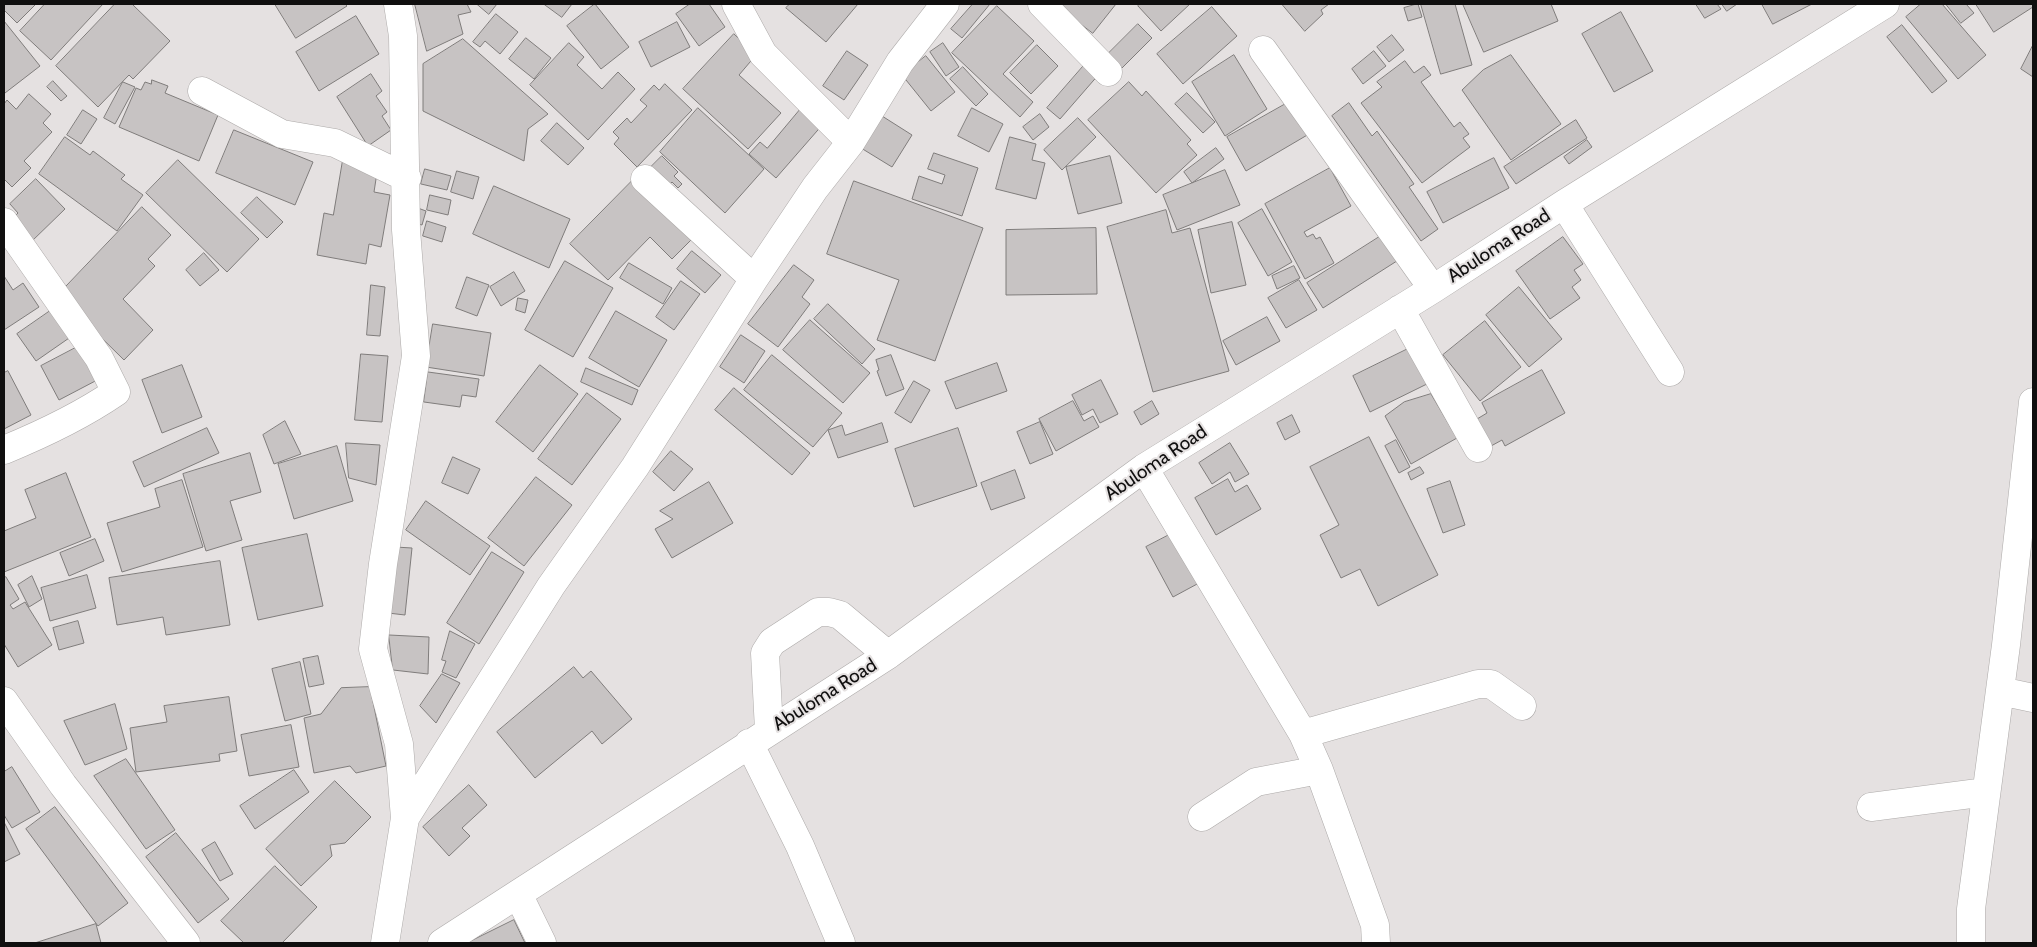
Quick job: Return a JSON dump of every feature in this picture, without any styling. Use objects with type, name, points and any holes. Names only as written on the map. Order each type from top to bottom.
[{"type":"street","points":[[384,943],[405,818],[400,744],[373,649],[383,564],[416,356],[406,230],[407,178],[403,36],[398,4]]},
{"type":"street","points":[[736,4],[763,54],[851,142]]},
{"type":"street","points":[[405,818],[551,586],[635,467],[754,279],[815,188],[851,142],[900,62],[945,4]]},
{"type":"street","points":[[1042,4],[1108,72]]},
{"type":"street","name":"Abuloma Road","points":[[442,943],[888,655],[1144,468],[1433,289],[1564,204],[1885,4]]},
{"type":"street","points":[[1263,50],[1433,289]]},
{"type":"street","points":[[202,91],[282,134],[335,143],[407,178]]},
{"type":"street","points":[[645,179],[754,279]]},
{"type":"street","points":[[1564,204],[1670,372]]},
{"type":"street","points":[[4,222],[98,358],[116,392],[95,406],[39,436],[4,450]]},
{"type":"street","points":[[1400,309],[1478,448]]},
{"type":"street","points":[[1971,943],[1971,909],[2000,691],[2033,402]]},
{"type":"street","points":[[1144,468],[1303,734],[1319,770],[1375,925],[1376,943]]},
{"type":"street","points":[[841,943],[800,846],[759,737],[765,653],[772,642],[818,612],[829,612],[840,615],[888,655]]},
{"type":"street","points":[[1303,734],[1478,684],[1491,684],[1522,706]]},
{"type":"street","points":[[2000,691],[2033,698]]},
{"type":"street","points":[[4,701],[63,785],[186,943]]},
{"type":"street","points":[[1202,817],[1256,782],[1319,770]]},
{"type":"street","points":[[1871,807],[1986,792]]},
{"type":"street","points":[[518,894],[542,943]]},
{"type":"building","points":[[4,4],[36,4],[17,23],[4,10]]},
{"type":"building","points":[[45,4],[103,4],[51,60],[20,31]]},
{"type":"building","points":[[115,4],[132,4],[170,41],[133,79],[129,75],[98,107],[56,66]]},
{"type":"building","points":[[275,4],[345,4],[347,6],[296,38]]},
{"type":"building","points":[[415,4],[467,4],[471,12],[458,15],[463,34],[427,51]]},
{"type":"building","points":[[477,4],[497,4],[489,14]]},
{"type":"building","points":[[544,4],[572,4],[562,17]]},
{"type":"building","points":[[595,4],[629,47],[601,69],[567,26]]},
{"type":"building","points":[[690,4],[709,4],[725,27],[699,46],[676,14]]},
{"type":"building","points":[[790,4],[858,4],[826,42],[786,8]]},
{"type":"building","points":[[973,4],[990,4],[962,38],[951,29]]},
{"type":"building","points":[[1055,4],[1116,4],[1093,33]]},
{"type":"building","points":[[1140,4],[1190,4],[1161,31],[1138,6]]},
{"type":"building","points":[[1282,4],[1329,4],[1321,10],[1323,14],[1305,31]]},
{"type":"building","points":[[1418,4],[1422,17],[1408,21],[1404,8]]},
{"type":"building","points":[[1421,4],[1455,4],[1472,65],[1441,74]]},
{"type":"building","points":[[1463,4],[1551,4],[1558,21],[1484,52]]},
{"type":"building","points":[[1696,4],[1717,4],[1721,9],[1705,18]]},
{"type":"building","points":[[1722,4],[1737,4],[1727,11]]},
{"type":"building","points":[[1762,4],[1812,4],[1773,24]]},
{"type":"building","points":[[1921,4],[1942,4],[1986,55],[1958,79],[1906,17]]},
{"type":"building","points":[[1946,4],[1966,4],[1974,13],[1961,23]]},
{"type":"building","points":[[1976,4],[2033,4],[2033,7],[1994,32]]},
{"type":"building","points":[[997,6],[1034,41],[1003,74],[1033,102],[1020,117],[952,53]]},
{"type":"building","points":[[1212,7],[1237,36],[1183,84],[1157,54]]},
{"type":"building","points":[[1621,12],[1653,71],[1614,92],[1582,34]]},
{"type":"building","points":[[496,14],[518,32],[500,54],[485,41],[480,47],[473,42]]},
{"type":"building","points":[[356,16],[379,54],[319,91],[296,52]]},
{"type":"building","points":[[4,21],[40,66],[5,93],[4,91]]},
{"type":"building","points":[[677,22],[690,47],[651,67],[639,42]]},
{"type":"building","points":[[1138,24],[1152,38],[1122,68],[1108,54]]},
{"type":"building","points":[[1902,25],[1947,81],[1932,93],[1887,37]]},
{"type":"building","points":[[734,34],[756,55],[739,75],[781,113],[748,149],[683,89]]},
{"type":"building","points":[[1392,35],[1404,50],[1389,62],[1377,47]]},
{"type":"building","points":[[526,38],[551,58],[534,79],[509,59]]},
{"type":"building","points":[[463,39],[548,114],[528,129],[524,161],[423,111],[423,64]]},
{"type":"building","points":[[569,43],[584,57],[577,65],[602,89],[618,72],[635,89],[588,140],[530,85]]},
{"type":"building","points":[[943,43],[959,67],[946,76],[930,52]]},
{"type":"building","points":[[1037,45],[1058,66],[1031,94],[1010,73]]},
{"type":"building","points":[[2033,45],[2033,77],[2021,69]]},
{"type":"building","points":[[847,51],[868,65],[844,100],[823,86]]},
{"type":"building","points":[[1374,51],[1386,66],[1363,84],[1352,69]]},
{"type":"building","points":[[1234,55],[1267,109],[1225,136],[1192,82]]},
{"type":"building","points":[[1511,55],[1561,124],[1511,160],[1462,90],[1483,70]]},
{"type":"building","points":[[926,56],[955,92],[931,111],[902,75]]},
{"type":"building","points":[[1405,61],[1414,73],[1424,66],[1431,75],[1421,82],[1454,127],[1460,122],[1469,134],[1463,138],[1470,147],[1422,183],[1361,103],[1382,87],[1377,82]]},
{"type":"building","points":[[1087,62],[1100,73],[1060,119],[1047,108]]},
{"type":"building","points":[[963,67],[988,94],[976,106],[950,79]]},
{"type":"building","points":[[371,74],[382,91],[376,96],[387,112],[382,116],[391,130],[368,146],[337,97]]},
{"type":"building","points":[[152,80],[168,86],[165,93],[218,115],[199,161],[119,127],[136,88],[141,90],[145,82],[151,84]]},
{"type":"building","points":[[53,81],[67,96],[61,101],[47,87]]},
{"type":"building","points":[[123,82],[135,87],[115,124],[104,118]]},
{"type":"building","points":[[1129,82],[1142,96],[1146,91],[1191,140],[1187,144],[1197,155],[1156,193],[1088,120]]},
{"type":"building","points":[[665,84],[692,110],[637,167],[614,144],[619,138],[613,132],[627,118],[631,123],[647,106],[640,100],[654,85],[659,90]]},
{"type":"building","points":[[1187,93],[1215,122],[1203,133],[1175,104]]},
{"type":"building","points":[[29,94],[51,114],[43,123],[52,132],[24,161],[31,168],[12,187],[5,180],[4,182],[4,104],[7,100],[16,109]]},
{"type":"building","points":[[1291,101],[1309,134],[1246,171],[1227,137]]},
{"type":"building","points":[[1349,103],[1372,136],[1377,131],[1414,184],[1409,187],[1438,229],[1421,241],[1332,116]]},
{"type":"building","points":[[804,105],[824,123],[776,178],[749,154],[760,142],[767,148]]},
{"type":"building","points":[[698,108],[764,169],[725,213],[660,152]]},
{"type":"building","points":[[972,108],[1003,124],[989,152],[958,136]]},
{"type":"building","points":[[83,110],[97,119],[81,144],[67,135]]},
{"type":"building","points":[[1040,114],[1049,127],[1033,140],[1023,127]]},
{"type":"building","points":[[882,116],[912,135],[892,167],[861,148]]},
{"type":"building","points":[[1078,118],[1096,137],[1062,170],[1044,150]]},
{"type":"building","points":[[1576,120],[1587,138],[1516,184],[1504,167]]},
{"type":"building","points":[[557,123],[584,148],[568,165],[541,141]]},
{"type":"building","points":[[234,130],[313,162],[295,205],[216,173]]},
{"type":"building","points":[[65,137],[90,155],[93,151],[125,175],[121,179],[143,195],[117,231],[39,174]]},
{"type":"building","points":[[1010,137],[1036,144],[1032,160],[1045,163],[1036,199],[996,189]]},
{"type":"building","points":[[1587,140],[1592,147],[1569,164],[1564,157]]},
{"type":"building","points":[[1216,148],[1224,159],[1192,183],[1184,172]]},
{"type":"building","points":[[934,153],[978,168],[962,216],[912,199],[919,176],[942,184],[945,175],[928,169]]},
{"type":"building","points":[[662,156],[678,172],[674,176],[682,184],[678,188],[672,182],[662,192],[644,174]]},
{"type":"building","points":[[1110,156],[1122,203],[1078,214],[1066,167]]},
{"type":"building","points":[[1494,158],[1509,188],[1443,223],[1427,192]]},
{"type":"building","points":[[178,160],[259,239],[227,272],[146,193]]},
{"type":"building","points":[[343,160],[378,166],[374,192],[390,195],[381,247],[369,244],[366,264],[317,255],[324,213],[333,215]]},
{"type":"building","points":[[1330,168],[1351,206],[1304,232],[1307,237],[1313,234],[1316,239],[1320,237],[1334,263],[1305,279],[1265,204]]},
{"type":"building","points":[[425,169],[451,176],[447,190],[421,184]]},
{"type":"building","points":[[1225,170],[1240,205],[1177,230],[1163,195]]},
{"type":"building","points":[[457,171],[479,177],[473,199],[451,192]]},
{"type":"building","points":[[635,178],[694,237],[672,259],[650,237],[608,280],[570,244]]},
{"type":"building","points":[[36,179],[65,209],[31,242],[10,221],[18,213],[10,204]]},
{"type":"building","points":[[854,181],[983,228],[935,361],[877,340],[899,280],[827,254]]},
{"type":"building","points":[[494,186],[570,219],[549,268],[473,234]]},
{"type":"building","points":[[430,195],[451,200],[448,215],[427,210]]},
{"type":"building","points":[[257,197],[283,222],[267,238],[241,213]]},
{"type":"building","points":[[142,207],[171,235],[148,259],[155,266],[123,299],[153,330],[124,360],[58,295]]},
{"type":"building","points":[[415,207],[426,211],[422,225],[411,222]]},
{"type":"building","points":[[1262,209],[1292,262],[1268,276],[1238,223]]},
{"type":"building","points":[[1166,210],[1172,233],[1190,228],[1229,371],[1153,392],[1107,227]]},
{"type":"building","points":[[427,221],[446,227],[442,242],[423,236]]},
{"type":"building","points":[[1232,222],[1246,285],[1211,293],[1198,230]]},
{"type":"building","points":[[1096,228],[1097,294],[1006,295],[1006,230]]},
{"type":"building","points":[[1384,234],[1400,259],[1323,308],[1307,283]]},
{"type":"building","points":[[1563,237],[1583,264],[1574,270],[1581,280],[1572,287],[1580,298],[1550,319],[1516,271]]},
{"type":"building","points":[[692,251],[721,275],[705,293],[677,269]]},
{"type":"building","points":[[204,253],[219,270],[200,286],[186,270]]},
{"type":"building","points":[[565,261],[613,288],[573,357],[525,330]]},
{"type":"building","points":[[629,263],[672,288],[663,304],[620,278]]},
{"type":"building","points":[[794,265],[814,280],[802,297],[810,304],[778,347],[748,324]]},
{"type":"building","points":[[1294,266],[1300,278],[1277,289],[1272,276]]},
{"type":"building","points":[[514,272],[525,291],[501,306],[490,287]]},
{"type":"building","points":[[4,276],[13,290],[23,283],[39,307],[4,330]]},
{"type":"building","points":[[467,277],[489,285],[477,316],[456,308]]},
{"type":"building","points":[[1299,280],[1317,310],[1286,328],[1268,298]]},
{"type":"building","points":[[681,281],[700,294],[674,330],[656,317]]},
{"type":"building","points":[[371,285],[385,287],[380,336],[367,335]]},
{"type":"building","points":[[1519,287],[1562,339],[1529,367],[1486,315]]},
{"type":"building","points":[[518,298],[528,300],[525,313],[516,310]]},
{"type":"building","points":[[828,304],[875,349],[862,364],[814,319]]},
{"type":"building","points":[[53,309],[72,336],[36,361],[17,334]]},
{"type":"building","points":[[616,311],[667,340],[639,387],[589,358]]},
{"type":"building","points":[[1267,317],[1280,341],[1236,365],[1223,341]]},
{"type":"building","points":[[810,320],[870,373],[843,403],[783,350]]},
{"type":"building","points":[[1485,321],[1521,367],[1480,401],[1443,355]]},
{"type":"building","points":[[433,324],[491,333],[484,376],[426,367]]},
{"type":"building","points":[[741,335],[765,351],[744,383],[720,367]]},
{"type":"building","points":[[83,344],[101,378],[59,400],[41,366]]},
{"type":"building","points":[[1414,346],[1431,382],[1370,412],[1353,376]]},
{"type":"building","points":[[361,354],[388,356],[382,422],[355,420]]},
{"type":"building","points":[[772,355],[842,413],[813,447],[744,390]]},
{"type":"building","points":[[891,355],[904,389],[886,396],[877,371],[879,370],[876,360]]},
{"type":"building","points":[[997,363],[1007,391],[956,409],[945,382]]},
{"type":"building","points":[[182,365],[202,417],[162,433],[142,380]]},
{"type":"building","points":[[540,365],[578,394],[533,452],[496,422]]},
{"type":"building","points":[[586,368],[638,390],[632,405],[581,382]]},
{"type":"building","points":[[1542,370],[1565,413],[1505,446],[1502,440],[1491,446],[1477,419],[1487,413],[1482,403]]},
{"type":"building","points":[[8,371],[31,415],[4,429],[4,373]]},
{"type":"building","points":[[428,372],[479,379],[476,397],[462,395],[460,407],[424,402]]},
{"type":"building","points":[[1101,380],[1118,414],[1100,423],[1093,409],[1082,415],[1072,395]]},
{"type":"building","points":[[914,381],[930,390],[911,423],[895,413]]},
{"type":"building","points":[[734,388],[810,453],[792,475],[715,410]]},
{"type":"building","points":[[587,393],[621,419],[572,485],[538,459]]},
{"type":"building","points":[[1431,394],[1457,438],[1411,464],[1385,416],[1404,402]]},
{"type":"building","points":[[1073,401],[1084,421],[1093,416],[1099,427],[1056,451],[1039,419]]},
{"type":"building","points":[[1152,401],[1159,414],[1141,425],[1134,412]]},
{"type":"building","points":[[1292,415],[1300,432],[1285,440],[1277,423]]},
{"type":"building","points":[[285,421],[301,454],[274,464],[263,435]]},
{"type":"building","points":[[1040,422],[1053,454],[1030,464],[1017,432]]},
{"type":"building","points":[[882,423],[888,442],[838,458],[828,430],[842,425],[845,435]]},
{"type":"building","points":[[207,428],[219,453],[144,487],[133,462]]},
{"type":"building","points":[[958,428],[977,486],[914,507],[895,449]]},
{"type":"building","points":[[1369,437],[1438,575],[1378,606],[1360,569],[1341,578],[1320,535],[1339,525],[1310,467]]},
{"type":"building","points":[[1396,440],[1410,467],[1399,473],[1385,446]]},
{"type":"building","points":[[346,443],[380,445],[376,485],[349,478]]},
{"type":"building","points":[[1230,443],[1249,474],[1235,482],[1230,472],[1212,484],[1199,463]]},
{"type":"building","points":[[337,446],[353,501],[294,519],[278,464]]},
{"type":"building","points":[[671,451],[693,469],[674,491],[653,472]]},
{"type":"building","points":[[250,453],[261,492],[230,501],[242,540],[206,551],[183,474]]},
{"type":"building","points":[[453,457],[480,469],[468,494],[442,483]]},
{"type":"building","points":[[1420,467],[1424,473],[1411,480],[1408,473]]},
{"type":"building","points":[[1015,470],[1025,498],[991,510],[981,483]]},
{"type":"building","points":[[66,473],[91,537],[4,572],[4,531],[36,518],[25,490]]},
{"type":"building","points":[[536,477],[572,505],[524,566],[488,538]]},
{"type":"building","points":[[1228,479],[1235,492],[1247,485],[1261,509],[1216,535],[1195,498]]},
{"type":"building","points":[[182,480],[203,547],[122,572],[107,523],[160,507],[155,489]]},
{"type":"building","points":[[1450,481],[1465,525],[1443,533],[1427,489]]},
{"type":"building","points":[[709,482],[733,523],[672,558],[655,529],[673,519],[660,511]]},
{"type":"building","points":[[426,501],[490,546],[470,575],[406,530]]},
{"type":"building","points":[[1173,533],[1199,583],[1173,597],[1146,547]]},
{"type":"building","points":[[307,534],[323,606],[258,620],[242,548]]},
{"type":"building","points":[[95,539],[104,561],[69,576],[60,553]]},
{"type":"building","points":[[395,547],[412,548],[405,615],[388,613]]},
{"type":"building","points":[[492,552],[524,572],[479,644],[447,623]]},
{"type":"building","points":[[220,561],[230,625],[166,635],[163,617],[117,625],[109,578]]},
{"type":"building","points":[[87,575],[96,608],[50,621],[41,588]]},
{"type":"building","points":[[32,576],[42,599],[29,607],[18,585]]},
{"type":"building","points":[[6,577],[19,599],[10,605],[13,609],[25,602],[52,645],[18,667],[4,644],[4,578]]},
{"type":"building","points":[[78,621],[84,643],[59,650],[53,628]]},
{"type":"building","points":[[450,631],[475,644],[456,678],[442,672],[446,661],[442,660]]},
{"type":"building","points":[[389,635],[429,637],[428,674],[393,670]]},
{"type":"building","points":[[318,656],[324,684],[309,687],[303,659]]},
{"type":"building","points":[[300,662],[311,714],[285,721],[272,669]]},
{"type":"building","points":[[574,667],[583,678],[591,671],[632,719],[602,744],[592,731],[535,778],[497,732]]},
{"type":"building","points":[[442,674],[460,683],[436,723],[420,706]]},
{"type":"building","points":[[370,687],[386,766],[356,773],[350,766],[314,773],[304,718],[321,714],[341,688]]},
{"type":"building","points":[[229,697],[237,751],[219,754],[220,761],[136,772],[130,728],[167,722],[164,706]]},
{"type":"building","points":[[115,704],[127,749],[85,765],[64,721]]},
{"type":"building","points":[[291,725],[299,767],[249,776],[241,735]]},
{"type":"building","points":[[126,759],[175,830],[146,849],[94,776]]},
{"type":"building","points":[[12,767],[40,812],[12,828],[4,815],[4,772]]},
{"type":"building","points":[[294,770],[309,792],[255,829],[240,806]]},
{"type":"building","points":[[335,781],[371,817],[345,843],[330,845],[332,856],[301,886],[266,849]]},
{"type":"building","points":[[469,785],[487,805],[462,828],[470,836],[449,856],[423,827]]},
{"type":"building","points":[[55,807],[128,903],[98,926],[26,829]]},
{"type":"building","points":[[4,822],[20,854],[4,862]]},
{"type":"building","points":[[176,833],[229,899],[198,923],[146,857]]},
{"type":"building","points":[[215,842],[233,874],[220,881],[202,850]]},
{"type":"building","points":[[275,866],[317,907],[282,943],[244,943],[221,921]]},
{"type":"building","points":[[514,920],[525,943],[467,943]]},
{"type":"building","points":[[96,924],[101,943],[35,943]]}]
